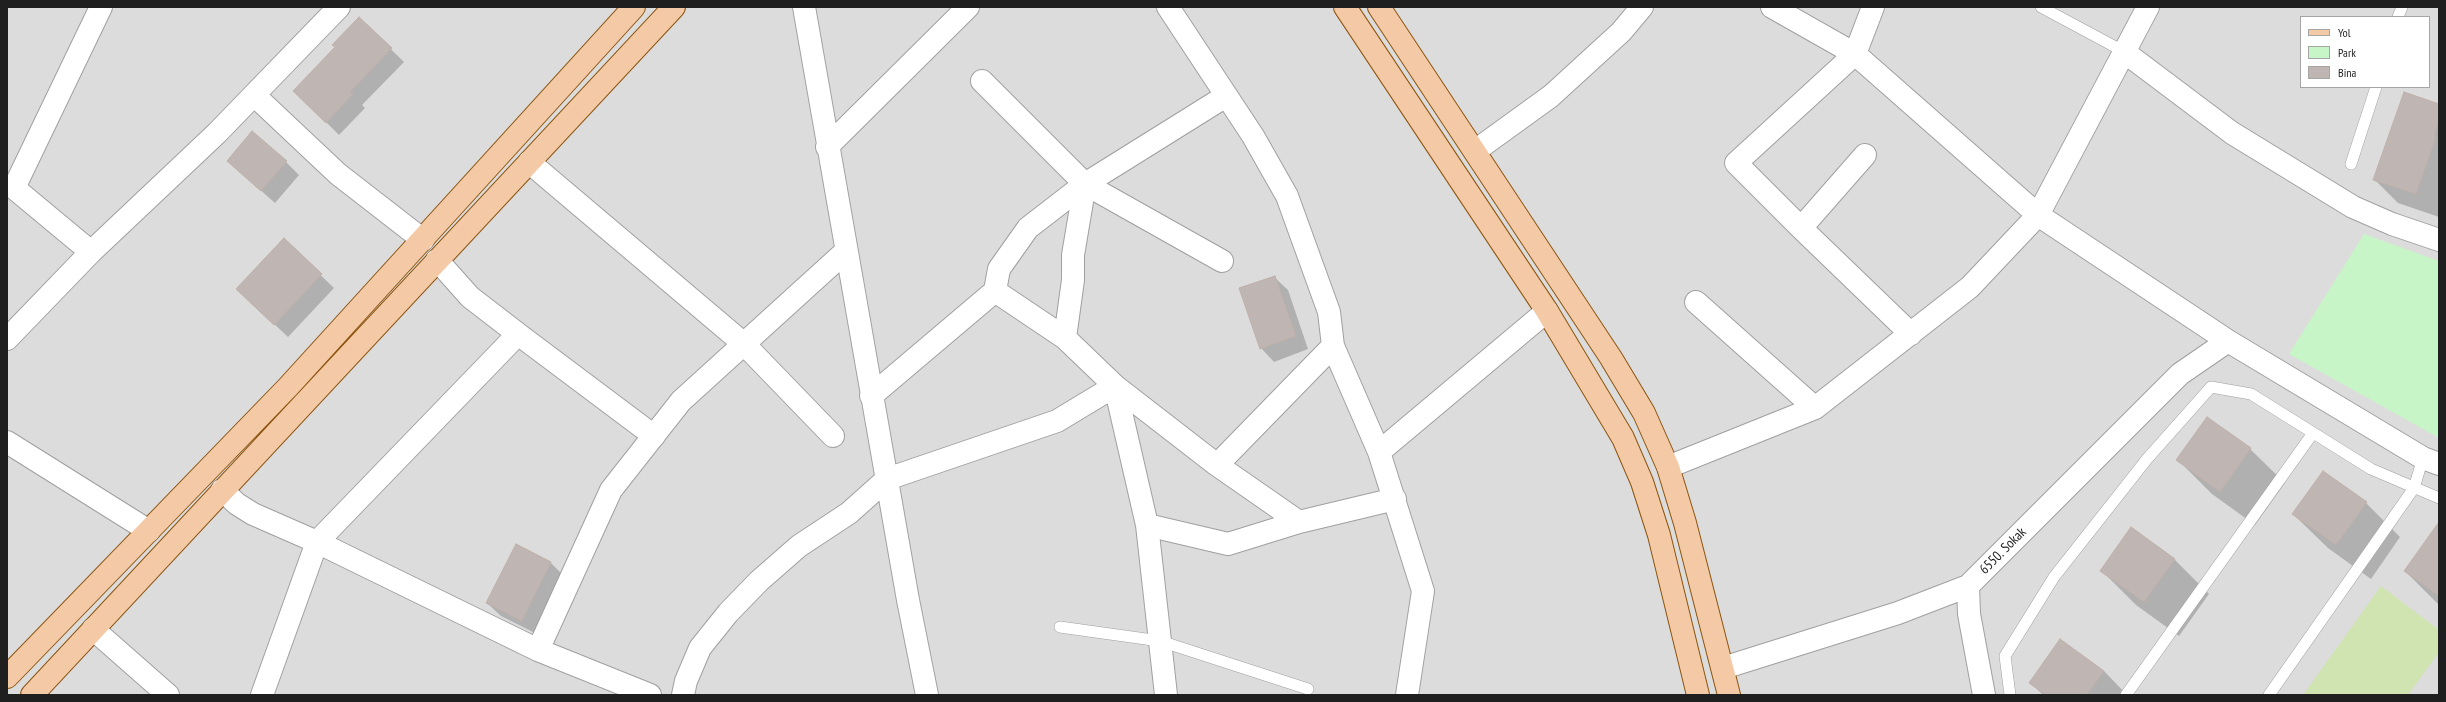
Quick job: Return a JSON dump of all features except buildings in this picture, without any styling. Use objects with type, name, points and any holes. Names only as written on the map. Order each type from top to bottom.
[{"type":"main road","points":[[7,677],[288,388],[634,7]]},
{"type":"main road","points":[[32,695],[674,7]]},
{"type":"main road","points":[[1345,7],[1547,311],[1623,438],[1642,482],[1659,535],[1698,695]]},
{"type":"main road","points":[[1379,7],[1611,358],[1644,413],[1668,467],[1686,523],[1729,695]]},
{"type":"street","points":[[91,252],[10,186],[101,7]]},
{"type":"street","points":[[804,7],[871,396],[927,695]]},
{"type":"street","points":[[827,147],[968,7]]},
{"type":"street","points":[[1475,151],[1551,96],[1621,32],[1642,7]]},
{"type":"street","points":[[1772,7],[1855,54],[2038,215],[2228,341],[2431,461]]},
{"type":"street","points":[[1873,7],[1855,54],[1736,163],[1911,334]]},
{"type":"street","points":[[1668,467],[1815,408],[1970,287],[2038,215],[2123,51],[2148,7]]},
{"type":"street","points":[[7,339],[91,252],[217,133],[335,8]]},
{"type":"street","points":[[1178,10],[1226,96],[1287,196],[1329,312],[1333,346],[1379,452],[1395,499],[1423,591],[1408,695]]},
{"type":"street","points":[[2123,51],[2232,133],[2353,207],[2392,224],[2439,240]]},
{"type":"street","points":[[982,81],[1085,184],[1222,261]]},
{"type":"street","points":[[254,94],[338,174],[423,240]]},
{"type":"street","points":[[871,396],[995,291],[999,269],[1028,228],[1085,184],[1226,96]]},
{"type":"street","points":[[1801,228],[1865,155]]},
{"type":"street","points":[[529,162],[744,344],[833,436]]},
{"type":"street","points":[[1065,338],[1073,280],[1073,255],[1085,184]]},
{"type":"street","points":[[538,650],[611,490],[681,401],[846,252]]},
{"type":"street","points":[[437,260],[470,297],[654,436]]},
{"type":"street","points":[[995,291],[1065,338],[1115,386],[1217,465],[1299,522]]},
{"type":"street","points":[[1696,302],[1815,408]]},
{"type":"street","points":[[1379,452],[1547,311]]},
{"type":"street","points":[[262,695],[317,542],[518,334]]},
{"type":"street","name":"6550. Sokak","points":[[1723,668],[1898,613],[1968,586],[2180,374],[2228,341]]},
{"type":"street","points":[[1217,465],[1333,346]]},
{"type":"street","points":[[683,695],[686,681],[700,648],[728,613],[759,581],[799,546],[849,513],[887,479],[1057,421],[1115,386]]},
{"type":"street","points":[[1115,386],[1147,525],[1166,695]]},
{"type":"street","points":[[7,442],[149,531]]},
{"type":"street","points":[[222,490],[237,504],[253,514],[317,542],[538,650],[650,695]]},
{"type":"street","points":[[1147,525],[1228,544],[1299,522],[1395,499]]},
{"type":"street","points":[[1968,586],[1969,614],[1984,695]]},
{"type":"street","points":[[93,629],[168,695]]},
{"type":"lane","points":[[2041,7],[2123,51]]},
{"type":"lane","points":[[2351,164],[2376,88]]},
{"type":"lane","points":[[2010,695],[2005,656],[2054,577],[2147,459],[2210,387],[2251,394],[2371,469],[2439,498]]},
{"type":"lane","points":[[2126,695],[2313,434]]},
{"type":"lane","points":[[2269,695],[2414,488],[2431,461]]},
{"type":"lane","points":[[1060,627],[1160,641],[1308,688]]},
{"type":"shaded area","points":[[7,7],[2439,7],[2439,695],[7,695]]},
{"type":"green space","points":[[2364,234],[2439,261],[2439,438],[2289,354]]},
{"type":"green space","points":[[2381,586],[2439,630],[2439,652],[2408,695],[2303,695]]}]
